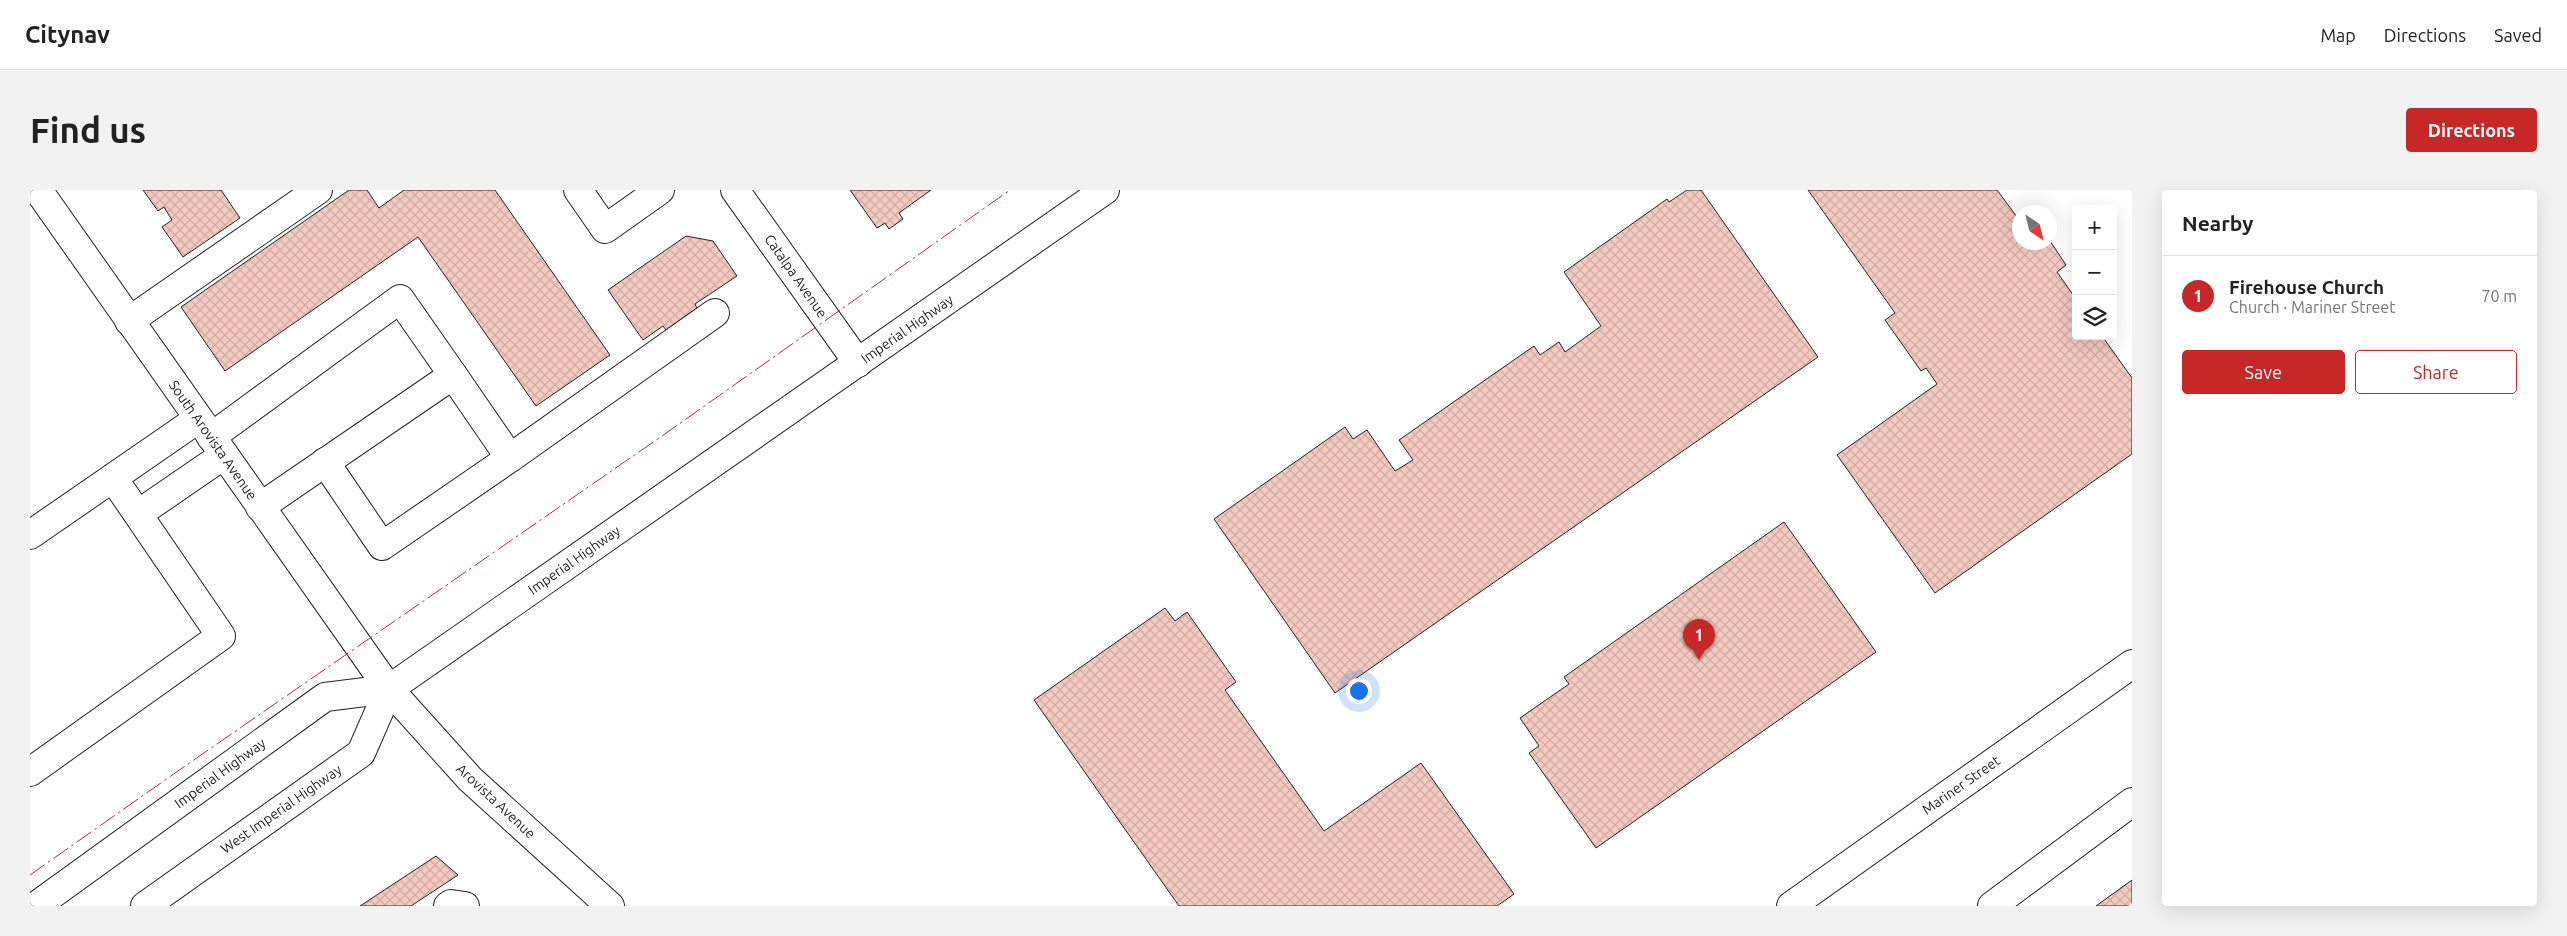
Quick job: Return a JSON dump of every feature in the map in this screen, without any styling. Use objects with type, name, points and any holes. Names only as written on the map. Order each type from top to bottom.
[{"type":"street","name":"South Arovista Avenue","points":[[38,190],[389,689]]},
{"type":"street","points":[[130,321],[318,190]]},
{"type":"street","points":[[578,190],[605,229],[660,190]]},
{"type":"street","name":"Catalpa Avenue","points":[[735,190],[858,363]]},
{"type":"street","name":"Imperial Highway","points":[[36,906],[325,697],[389,689],[1105,190]]},
{"type":"street","points":[[138,514],[211,437],[400,299],[510,458]]},
{"type":"street","points":[[325,462],[382,546],[716,314]]},
{"type":"street","points":[[260,507],[453,375]]},
{"type":"street","points":[[30,535],[113,478],[211,437]]},
{"type":"street","points":[[30,772],[221,636],[113,478]]},
{"type":"street","name":"Mariner Street","points":[[1791,906],[2132,664]]},
{"type":"street","name":"West Imperial Highway","points":[[145,906],[361,752],[389,689]]},
{"type":"street","name":"Arovista Avenue","points":[[389,689],[470,779],[610,906]]},
{"type":"street","points":[[1992,906],[2132,802]]},
{"type":"street","points":[[448,906],[451,904],[465,906]]},
{"type":"building","points":[[143,190],[221,190],[240,218],[183,257],[162,227],[172,220],[164,207],[158,211]]},
{"type":"building","points":[[349,190],[367,190],[379,208],[404,190],[495,190],[610,355],[536,406],[418,237],[225,371],[181,307]]},
{"type":"building","points":[[850,190],[931,190],[899,213],[903,219],[889,229],[885,223],[877,228]]},
{"type":"building","points":[[1687,190],[1701,190],[1818,357],[1335,693],[1214,519],[1345,427],[1353,439],[1367,430],[1395,471],[1413,460],[1399,440],[1534,346],[1540,355],[1559,342],[1565,352],[1601,326],[1564,272],[1667,199],[1669,202]]},
{"type":"building","points":[[1808,190],[1997,190],[2012,210],[2012,250],[2056,250],[2066,265],[2057,272],[2072,293],[2072,340],[2105,340],[2132,378],[2132,454],[1935,593],[1837,455],[1937,384],[1926,368],[1921,371],[1885,320],[1895,313]]},
{"type":"building","points":[[686,236],[713,241],[737,276],[695,304],[697,308],[666,330],[663,326],[643,340],[608,290]]},
{"type":"building","points":[[1784,522],[1876,652],[1596,848],[1529,753],[1539,746],[1520,718],[1569,684],[1564,677]]},
{"type":"building","points":[[1165,608],[1175,621],[1187,612],[1236,682],[1225,690],[1324,831],[1421,763],[1514,894],[1497,906],[1179,906],[1034,700]]},
{"type":"building","points":[[436,856],[458,875],[411,906],[360,906]]},
{"type":"building","points":[[2132,880],[2132,906],[2096,906]]},
{"type":"power","points":[[30,875],[662,436],[1010,190]]},
{"type":"place","name":"Firehouse Church","points":[[1699,660]]}]
